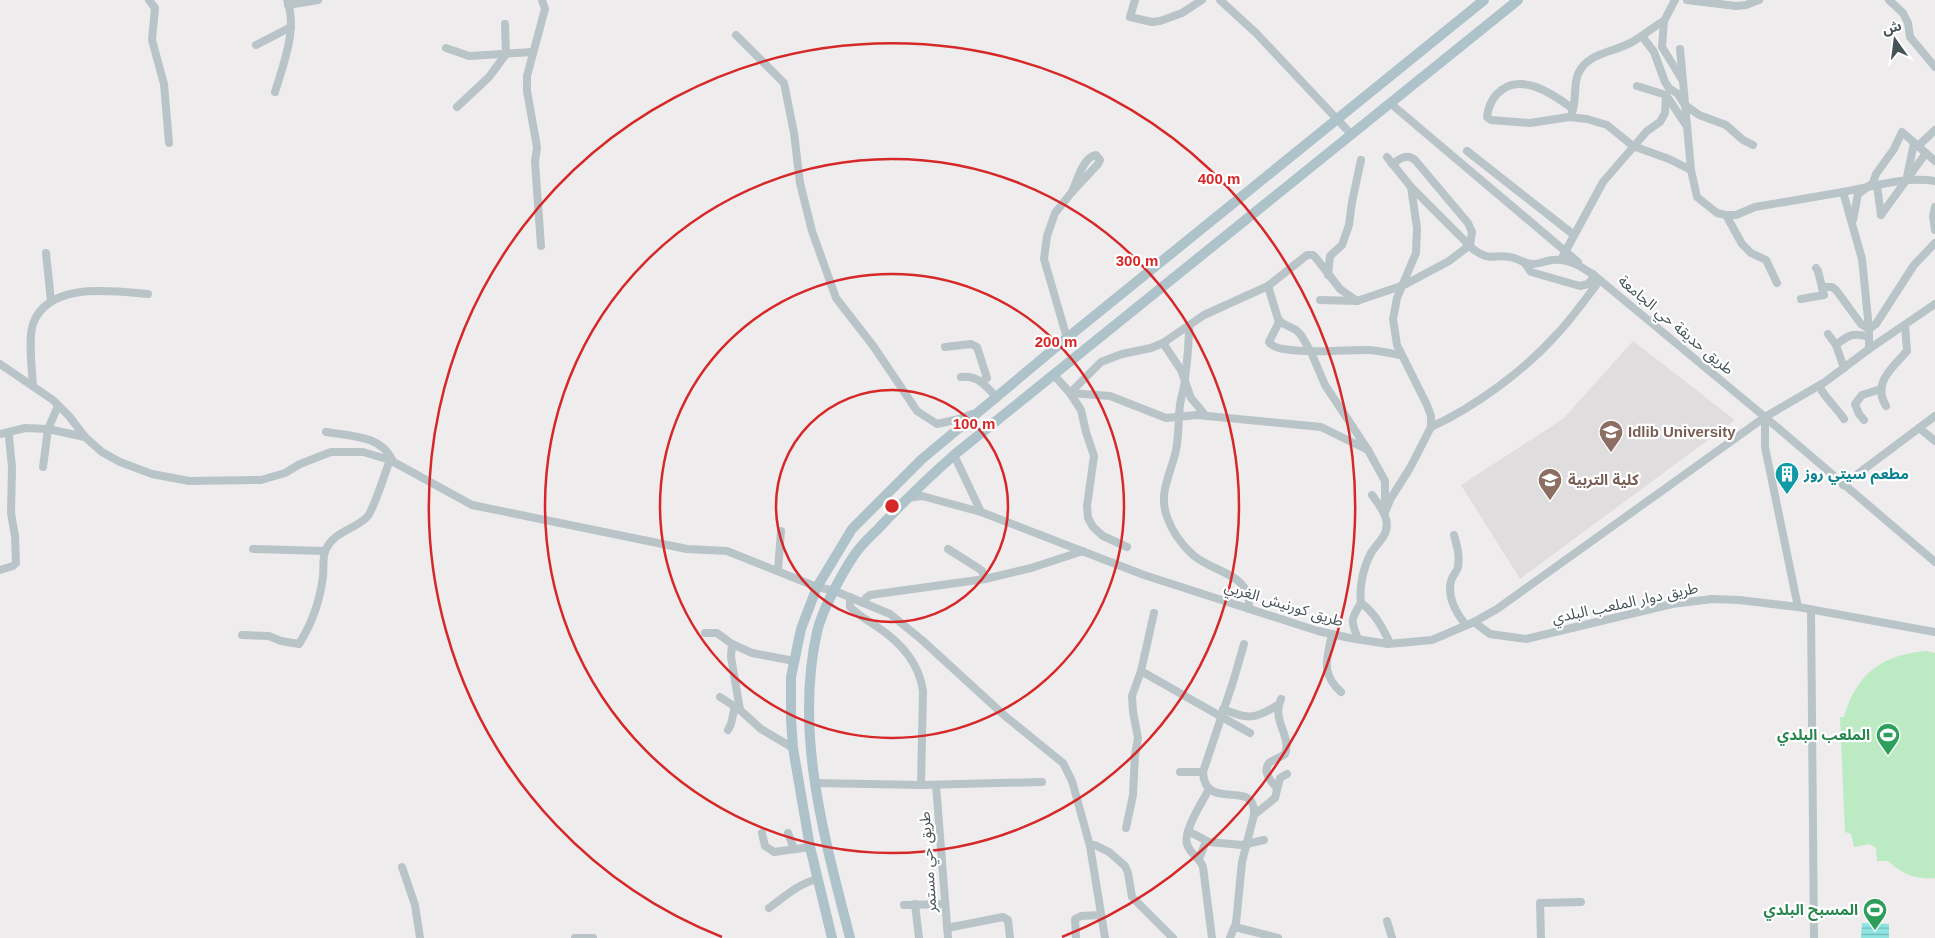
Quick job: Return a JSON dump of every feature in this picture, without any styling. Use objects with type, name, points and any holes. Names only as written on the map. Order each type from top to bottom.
[{"type":"main road","points":[[832,938],[810,847],[793,748],[791,685],[801,629],[817,587],[852,529],[922,459],[1067,338],[1484,0]]},
{"type":"main road","points":[[850,938],[830,858],[815,783],[809,729],[812,664],[817,631],[855,553],[906,498],[954,455],[1518,0]]},
{"type":"street","points":[[149,0],[155,8],[152,40],[164,84],[170,143]]},
{"type":"street","points":[[275,92],[285,59],[291,27],[288,2],[318,0]]},
{"type":"street","points":[[541,246],[535,162],[537,147],[527,91],[533,52],[545,9],[542,0]]},
{"type":"street","points":[[1135,0],[1130,17],[1152,22],[1182,13],[1202,0]]},
{"type":"street","points":[[1220,0],[1256,33],[1351,134]]},
{"type":"street","points":[[1675,0],[1664,21],[1662,47],[1683,81]]},
{"type":"street","points":[[1687,0],[1736,6],[1746,6],[1759,0]]},
{"type":"street","points":[[1889,0],[1903,13],[1908,23],[1910,37],[1935,67]]},
{"type":"street","points":[[1571,113],[1576,94],[1577,76],[1590,59],[1598,54],[1617,50],[1664,21]]},
{"type":"street","points":[[457,107],[489,77],[506,54],[505,24]]},
{"type":"street","points":[[256,44],[291,27]]},
{"type":"street","points":[[736,35],[784,83],[794,133],[800,183],[809,222],[836,298],[874,347],[916,411],[936,424],[958,420],[981,411]]},
{"type":"street","points":[[1642,36],[1654,52],[1668,92],[1687,126]]},
{"type":"street","points":[[446,48],[469,56],[533,52]]},
{"type":"street","points":[[1680,49],[1690,170],[1697,196],[1717,213],[1736,215],[1755,207],[1906,181],[1935,180]]},
{"type":"street","points":[[1571,113],[1530,123],[1491,120],[1487,116],[1490,104],[1498,93],[1506,87],[1516,83],[1540,89],[1571,113],[1607,125],[1633,146],[1669,159],[1690,170]]},
{"type":"street","points":[[1637,86],[1678,94],[1685,105],[1699,115],[1726,125],[1743,140],[1753,145]]},
{"type":"street","points":[[1320,300],[1357,301],[1404,284],[1449,261],[1470,245],[1472,232],[1468,223],[1415,160],[1403,157],[1389,161],[1411,187],[1470,245],[1477,252],[1487,257],[1512,257],[1536,264],[1561,260],[1603,182],[1647,131],[1660,122],[1665,113],[1668,92]]},
{"type":"street","points":[[1390,103],[1597,278]]},
{"type":"street","points":[[1906,181],[1916,144],[1935,130]]},
{"type":"street","points":[[1852,224],[1858,194],[1873,183],[1876,174],[1894,149],[1902,132],[1935,161]]},
{"type":"street","points":[[1467,151],[1574,235]]},
{"type":"street","points":[[1877,186],[1881,215],[1926,154]]},
{"type":"street","points":[[1067,338],[1044,259],[1047,236],[1055,214],[1098,164],[1100,160],[1096,155],[1090,156],[1083,166],[1072,192]]},
{"type":"street","points":[[1328,275],[1330,256],[1342,246],[1349,225],[1361,160]]},
{"type":"street","points":[[1385,512],[1431,427],[1431,416],[1427,405],[1400,355],[1393,319],[1398,298],[1416,253],[1416,228],[1411,187]]},
{"type":"street","points":[[1843,192],[1862,259],[1869,350]]},
{"type":"street","points":[[1935,207],[1933,216],[1935,230]]},
{"type":"street","points":[[1726,215],[1742,244],[1751,253],[1766,260],[1777,283]]},
{"type":"street","points":[[1869,333],[1914,264],[1935,243]]},
{"type":"street","points":[[46,253],[51,301]]},
{"type":"street","points":[[1070,393],[1101,362],[1163,343],[1211,311],[1268,286],[1307,254],[1316,258],[1340,290],[1357,301]]},
{"type":"street","name":"طريق حديقة حي الجامعة","points":[[1561,260],[1576,264],[1597,278],[1765,417],[1935,562]]},
{"type":"street","points":[[1524,262],[1530,272],[1580,286],[1588,284],[1597,278]]},
{"type":"street","points":[[1801,300],[1824,295],[1816,268]]},
{"type":"street","points":[[1431,427],[1471,406],[1545,347],[1571,318],[1597,278]]},
{"type":"street","points":[[1268,286],[1279,322],[1270,339],[1272,347],[1312,352],[1370,350],[1400,355]]},
{"type":"street","points":[[1822,287],[1832,287],[1836,290],[1869,333]]},
{"type":"street","points":[[33,386],[33,324],[51,301],[68,294],[93,291],[148,294]]},
{"type":"street","name":"طريق كورنيش الغربي","points":[[906,498],[922,496],[981,512],[1144,575],[1332,634],[1390,644],[1432,640],[1470,624],[1497,609],[1765,417],[1818,386],[1935,304]]},
{"type":"street","points":[[1279,322],[1296,330],[1312,352],[1325,385],[1368,450],[1385,481],[1387,529],[1371,553],[1359,590],[1361,603],[1353,616],[1352,623],[1358,639]]},
{"type":"street","points":[[1189,325],[1186,379],[1178,418],[1176,450],[1165,483],[1163,495],[1164,509],[1177,536],[1193,555],[1237,580],[1245,587],[1249,597],[1249,609]]},
{"type":"street","points":[[1886,406],[1881,398],[1882,383],[1887,373],[1906,351],[1905,325]]},
{"type":"street","points":[[1836,345],[1846,336],[1869,333]]},
{"type":"street","points":[[1828,334],[1836,345],[1844,368]]},
{"type":"street","points":[[1163,343],[1186,379],[1191,398],[1206,416]]},
{"type":"street","points":[[945,347],[971,344],[977,347],[987,378],[982,381]]},
{"type":"street","points":[[0,364],[33,386],[58,406],[69,416],[85,437],[102,452],[120,462],[152,474],[189,481],[261,480],[285,473],[300,464],[331,452],[363,452],[391,461],[472,505],[687,549],[727,551],[817,587],[835,591],[890,614],[922,640],[1005,716],[1063,763],[1072,781],[1090,846],[1105,938]]},
{"type":"street","points":[[1054,375],[1070,393],[1083,415],[1086,432],[1094,456],[1087,506],[1088,518],[1093,527],[1103,536],[1127,547]]},
{"type":"street","points":[[961,377],[982,381],[997,398]]},
{"type":"street","points":[[1818,386],[1844,418]]},
{"type":"street","points":[[1864,420],[1855,404],[1862,395],[1881,389]]},
{"type":"street","points":[[1070,393],[1110,396],[1127,401],[1159,417],[1178,418],[1197,415],[1321,427],[1368,450]]},
{"type":"street","points":[[42,467],[48,429],[58,406]]},
{"type":"street","points":[[1843,485],[1935,416]]},
{"type":"street","points":[[1765,417],[1765,448],[1798,607]]},
{"type":"street","points":[[0,434],[25,428],[48,429],[85,437]]},
{"type":"street","points":[[1919,428],[1935,441]]},
{"type":"street","points":[[0,570],[13,566],[16,563],[15,536],[11,513],[12,466],[10,432]]},
{"type":"street","points":[[242,635],[269,636],[281,642],[299,644],[309,629],[317,610],[323,577],[325,551],[334,537],[359,524],[369,515],[391,461],[390,454],[382,446],[367,438],[326,432]]},
{"type":"street","points":[[954,455],[981,512]]},
{"type":"street","points":[[1372,495],[1385,512]]},
{"type":"street","points":[[778,570],[781,531]]},
{"type":"street","points":[[1454,535],[1459,552],[1459,560],[1458,569],[1452,579],[1450,591],[1453,604],[1470,624]]},
{"type":"street","points":[[253,549],[325,551]]},
{"type":"street","points":[[948,549],[982,571],[985,579]]},
{"type":"street","points":[[863,603],[870,595],[985,579],[1031,568],[1083,552]]},
{"type":"street","points":[[850,597],[850,607],[888,635],[903,649],[913,661],[920,676],[922,691],[921,785]]},
{"type":"street","name":"طريق دوار الملعب البلدي","points":[[1470,624],[1490,634],[1526,640],[1672,604],[1712,599],[1739,600],[1798,607],[1935,632]]},
{"type":"street","points":[[1361,603],[1372,611],[1378,619],[1390,644]]},
{"type":"street","points":[[1811,610],[1814,938]]},
{"type":"street","points":[[1126,828],[1133,795],[1135,755],[1138,738],[1132,712],[1132,696],[1141,671],[1154,613]]},
{"type":"street","points":[[705,633],[717,633],[732,644],[752,653],[794,661]]},
{"type":"street","points":[[1332,634],[1326,671],[1331,683],[1340,692]]},
{"type":"street","points":[[728,730],[738,708],[731,657],[732,644]]},
{"type":"street","points":[[1230,938],[1235,927],[1242,862],[1254,815],[1253,802],[1250,798],[1244,796],[1219,794],[1209,789],[1203,772],[1244,644]]},
{"type":"street","points":[[1141,671],[1222,713],[1250,733]]},
{"type":"street","points":[[720,697],[738,708],[761,729],[793,748]]},
{"type":"street","points":[[1222,713],[1247,718],[1260,715],[1279,702],[1280,725],[1288,747],[1285,754],[1268,764],[1267,774],[1277,788]]},
{"type":"street","points":[[1180,772],[1203,772]]},
{"type":"street","points":[[1254,815],[1275,798],[1280,778],[1286,774]]},
{"type":"street","points":[[815,783],[936,785],[1042,782]]},
{"type":"street","name":"طريق حي مستمر","points":[[936,785],[948,938]]},
{"type":"street","points":[[1209,789],[1188,831],[1186,843],[1203,867],[1212,938]]},
{"type":"street","points":[[1188,831],[1206,841],[1247,844],[1264,840]]},
{"type":"street","points":[[762,833],[763,841],[768,850],[774,852],[810,847]]},
{"type":"street","points":[[788,833],[794,849]]},
{"type":"street","points":[[1199,859],[1206,841]]},
{"type":"street","points":[[1090,846],[1095,845],[1105,850],[1125,866],[1132,897],[1173,938]]},
{"type":"street","points":[[402,866],[415,905],[420,938]]},
{"type":"street","points":[[769,908],[795,888],[817,879]]},
{"type":"street","points":[[1540,938],[1540,903],[1581,902]]},
{"type":"street","points":[[904,904],[945,904]]},
{"type":"street","points":[[915,904],[919,938]]},
{"type":"street","points":[[1076,938],[1075,919],[1081,916],[1101,915]]},
{"type":"street","points":[[947,928],[1003,917],[1008,920],[1010,938]]},
{"type":"street","points":[[1387,921],[1392,938]]},
{"type":"street","points":[[1235,927],[1278,938]]},
{"type":"street","points":[[575,938],[593,938]]},
{"type":"shaded area","points":[[1633,341],[1735,420],[1520,579],[1461,485],[1563,419]]},
{"type":"green space","name":"الملعب البلدي","points":[[1927,651],[1935,653],[1935,878],[1915,877],[1888,861],[1877,861],[1876,848],[1870,844],[1854,847],[1851,834],[1845,832],[1840,717],[1844,717],[1856,689],[1874,669],[1897,657]]},
{"type":"water","name":"المسبح البلدي","points":[[1862,923],[1889,924],[1889,938],[1861,938]]},
{"type":"place","name":"Idlib University","points":[[1611,453]]},
{"type":"place","name":"مطعم سيتي روز","points":[[1787,495]]},
{"type":"place","name":"كلية التربية","points":[[1550,501]]},
{"type":"place","name":"الملعب البلدي","points":[[1888,756]]},
{"type":"place","name":"المسبح البلدي","points":[[1875,931]]}]
